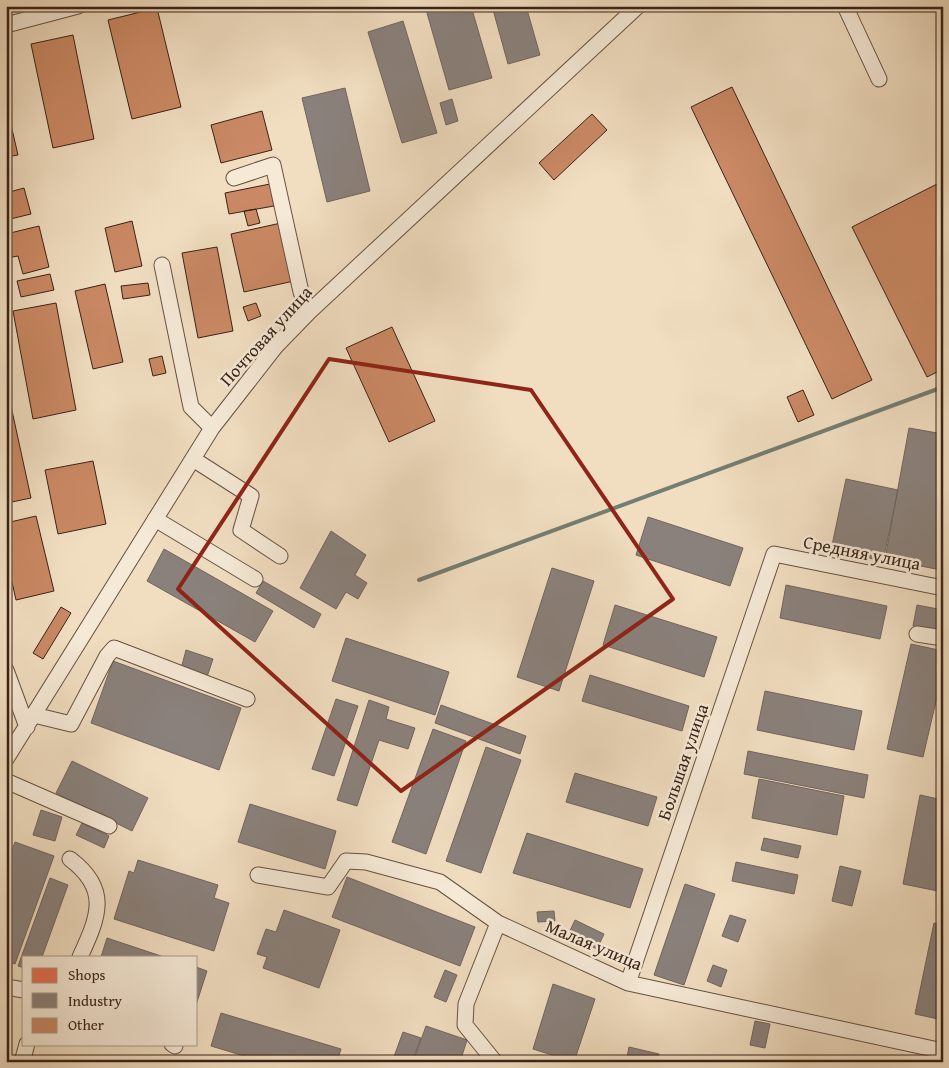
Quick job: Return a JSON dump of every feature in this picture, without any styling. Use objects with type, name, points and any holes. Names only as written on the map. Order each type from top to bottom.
[{"type":"street","points":[[6,25],[78,6]]},
{"type":"street","name":"Почтовая улица","points":[[6,759],[212,428],[276,346],[309,312],[638,6]]},
{"type":"street","points":[[845,6],[879,79]]},
{"type":"street","points":[[234,178],[273,165],[301,292],[309,312]]},
{"type":"street","points":[[162,265],[191,407],[212,428]]},
{"type":"street","points":[[193,459],[251,496],[241,530],[280,556]]},
{"type":"street","points":[[156,519],[256,579]]},
{"type":"street","name":"Средняя улица","points":[[774,554],[943,588]]},
{"type":"street","name":"Большая улица","points":[[628,983],[774,554]]},
{"type":"street","points":[[916,634],[943,638]]},
{"type":"street","points":[[6,670],[31,721],[71,724],[107,656],[114,648],[247,699]]},
{"type":"street","points":[[6,781],[109,826]]},
{"type":"street","points":[[70,859],[85,870],[97,889],[97,908],[80,956]]},
{"type":"street","name":"Малая улица","points":[[258,875],[328,887],[346,861],[366,862],[440,882],[498,923],[628,983],[943,1051]]},
{"type":"street","points":[[495,1062],[465,1025],[466,1004],[498,923]]},
{"type":"street","points":[[6,987],[22,990]]},
{"type":"street","points":[[22,1062],[26,1046]]},
{"type":"highlighted area","points":[[329,359],[531,390],[673,599],[401,791],[178,589]]},
{"type":"building: Shops","points":[[6,1025],[11,1025],[6,1053]]},
{"type":"building: Industry","points":[[425,6],[471,6],[492,78],[449,90]]},
{"type":"building: Industry","points":[[492,6],[526,6],[540,55],[508,64]]},
{"type":"building: Industry","points":[[557,6],[573,6],[559,11]]},
{"type":"building: Industry","points":[[403,21],[437,133],[402,143],[368,32]]},
{"type":"building: Industry","points":[[345,88],[370,191],[327,202],[302,98]]},
{"type":"building: Industry","points":[[452,99],[458,121],[446,125],[440,103]]},
{"type":"building: Industry","points":[[909,428],[943,434],[943,560],[941,570],[885,559]]},
{"type":"building: Industry","points":[[846,479],[898,490],[883,561],[831,550]]},
{"type":"building: Industry","points":[[648,517],[743,548],[730,586],[636,555]]},
{"type":"building: Industry","points":[[331,531],[366,555],[355,575],[367,583],[358,599],[346,592],[336,609],[300,588]]},
{"type":"building: Industry","points":[[164,549],[273,611],[255,642],[147,581]]},
{"type":"building: Industry","points":[[552,568],[594,581],[559,691],[517,677]]},
{"type":"building: Industry","points":[[263,581],[321,614],[314,628],[256,593]]},
{"type":"building: Industry","points":[[786,585],[887,606],[880,639],[780,618]]},
{"type":"building: Industry","points":[[615,605],[717,637],[704,677],[603,645]]},
{"type":"building: Industry","points":[[917,605],[943,610],[943,632],[913,626]]},
{"type":"building: Industry","points":[[346,638],[449,672],[435,715],[332,681]]},
{"type":"building: Industry","points":[[911,644],[943,651],[943,671],[923,757],[887,749]]},
{"type":"building: Industry","points":[[186,650],[213,659],[207,677],[181,669]]},
{"type":"building: Industry","points":[[113,661],[241,708],[219,770],[91,723]]},
{"type":"building: Industry","points":[[590,675],[689,706],[682,731],[582,701]]},
{"type":"building: Industry","points":[[765,691],[862,711],[854,750],[757,730]]},
{"type":"building: Industry","points":[[336,699],[358,706],[334,776],[312,769]]},
{"type":"building: Industry","points":[[369,700],[389,707],[386,719],[415,728],[408,749],[379,740],[357,806],[337,800]]},
{"type":"building: Industry","points":[[441,705],[526,736],[520,754],[435,723]]},
{"type":"building: Industry","points":[[433,729],[466,741],[426,854],[392,842]]},
{"type":"building: Industry","points":[[486,747],[521,760],[481,873],[446,861]]},
{"type":"building: Industry","points":[[748,751],[868,775],[864,798],[744,774]]},
{"type":"building: Industry","points":[[72,761],[148,798],[132,831],[56,793]]},
{"type":"building: Industry","points":[[575,773],[657,797],[648,826],[566,802]]},
{"type":"building: Industry","points":[[759,779],[844,796],[837,835],[752,818]]},
{"type":"building: Industry","points":[[920,795],[943,800],[943,892],[903,884]]},
{"type":"building: Industry","points":[[250,804],[336,831],[325,869],[238,842]]},
{"type":"building: Industry","points":[[41,810],[62,817],[55,841],[33,835]]},
{"type":"building: Industry","points":[[82,823],[109,836],[104,848],[76,835]]},
{"type":"building: Industry","points":[[527,833],[643,869],[630,908],[513,873]]},
{"type":"building: Industry","points":[[764,838],[801,846],[798,858],[761,850]]},
{"type":"building: Industry","points":[[15,842],[54,856],[15,964],[6,961],[6,866]]},
{"type":"building: Industry","points":[[138,860],[218,885],[214,898],[229,903],[214,951],[114,919],[129,871],[134,873]]},
{"type":"building: Industry","points":[[736,862],[798,875],[794,894],[732,881]]},
{"type":"building: Industry","points":[[840,866],[861,871],[852,906],[832,901]]},
{"type":"building: Industry","points":[[347,877],[475,927],[460,966],[332,917]]},
{"type":"building: Industry","points":[[50,878],[68,885],[42,956],[22,956],[22,967],[18,966]]},
{"type":"building: Industry","points":[[685,884],[715,894],[684,985],[654,975]]},
{"type":"building: Industry","points":[[284,910],[340,930],[319,988],[263,968],[267,957],[257,954],[266,929],[276,932]]},
{"type":"building: Industry","points":[[554,911],[555,921],[538,922],[537,912]]},
{"type":"building: Industry","points":[[730,915],[746,920],[738,942],[722,936]]},
{"type":"building: Industry","points":[[575,920],[604,934],[597,949],[568,935]]},
{"type":"building: Industry","points":[[934,923],[943,925],[943,1020],[915,1014]]},
{"type":"building: Industry","points":[[107,938],[161,956],[101,956]]},
{"type":"building: Industry","points":[[713,965],[727,970],[721,987],[707,981]]},
{"type":"building: Industry","points":[[198,968],[207,971],[198,999]]},
{"type":"building: Industry","points":[[445,970],[457,975],[446,1002],[434,997]]},
{"type":"building: Industry","points":[[553,984],[595,999],[574,1062],[533,1049]]},
{"type":"building: Industry","points":[[221,1013],[341,1049],[337,1062],[264,1062],[211,1046]]},
{"type":"building: Industry","points":[[755,1021],[770,1024],[765,1048],[750,1045]]},
{"type":"building: Industry","points":[[426,1026],[467,1040],[460,1062],[413,1062]]},
{"type":"building: Industry","points":[[403,1032],[421,1038],[412,1062],[392,1062]]},
{"type":"building: Industry","points":[[629,1047],[659,1054],[657,1062],[626,1062]]},
{"type":"building: Other","points":[[157,8],[181,107],[132,119],[108,20]]},
{"type":"building: Other","points":[[73,35],[94,139],[53,148],[31,44]]},
{"type":"building: Other","points":[[732,87],[872,380],[832,399],[691,107]]},
{"type":"building: Other","points":[[6,103],[18,155],[6,157]]},
{"type":"building: Other","points":[[262,111],[272,150],[221,163],[211,125]]},
{"type":"building: Other","points":[[592,114],[607,130],[554,180],[539,163]]},
{"type":"building: Other","points":[[943,181],[943,369],[927,377],[852,227]]},
{"type":"building: Other","points":[[270,184],[274,206],[229,214],[225,193]]},
{"type":"building: Other","points":[[24,188],[31,214],[6,220],[6,193]]},
{"type":"building: Other","points":[[256,209],[260,223],[248,226],[244,211]]},
{"type":"building: Other","points":[[132,221],[142,266],[115,272],[105,228]]},
{"type":"building: Other","points":[[281,223],[294,281],[244,292],[231,234]]},
{"type":"building: Other","points":[[39,226],[49,267],[23,274],[18,256],[6,258],[6,234]]},
{"type":"building: Other","points":[[217,247],[233,331],[198,338],[182,253]]},
{"type":"building: Other","points":[[50,274],[54,290],[21,297],[17,281]]},
{"type":"building: Other","points":[[148,283],[150,295],[123,299],[121,286]]},
{"type":"building: Other","points":[[105,284],[123,362],[93,369],[75,291]]},
{"type":"building: Other","points":[[56,303],[76,410],[33,419],[13,311]]},
{"type":"building: Other","points":[[256,303],[261,316],[248,321],[243,307]]},
{"type":"building: Other","points":[[392,327],[435,421],[389,442],[346,348]]},
{"type":"building: Other","points":[[162,356],[166,373],[153,376],[149,359]]},
{"type":"building: Other","points":[[803,390],[814,415],[798,422],[787,397]]},
{"type":"building: Other","points":[[11,406],[31,498],[7,503],[6,408]]},
{"type":"building: Other","points":[[93,461],[106,524],[58,534],[45,470]]},
{"type":"building: Other","points":[[36,516],[54,591],[16,600],[6,555],[6,523]]},
{"type":"building: Other","points":[[61,607],[71,613],[43,659],[33,653]]},
{"type":"waterway","points":[[419,580],[943,387]]}]
